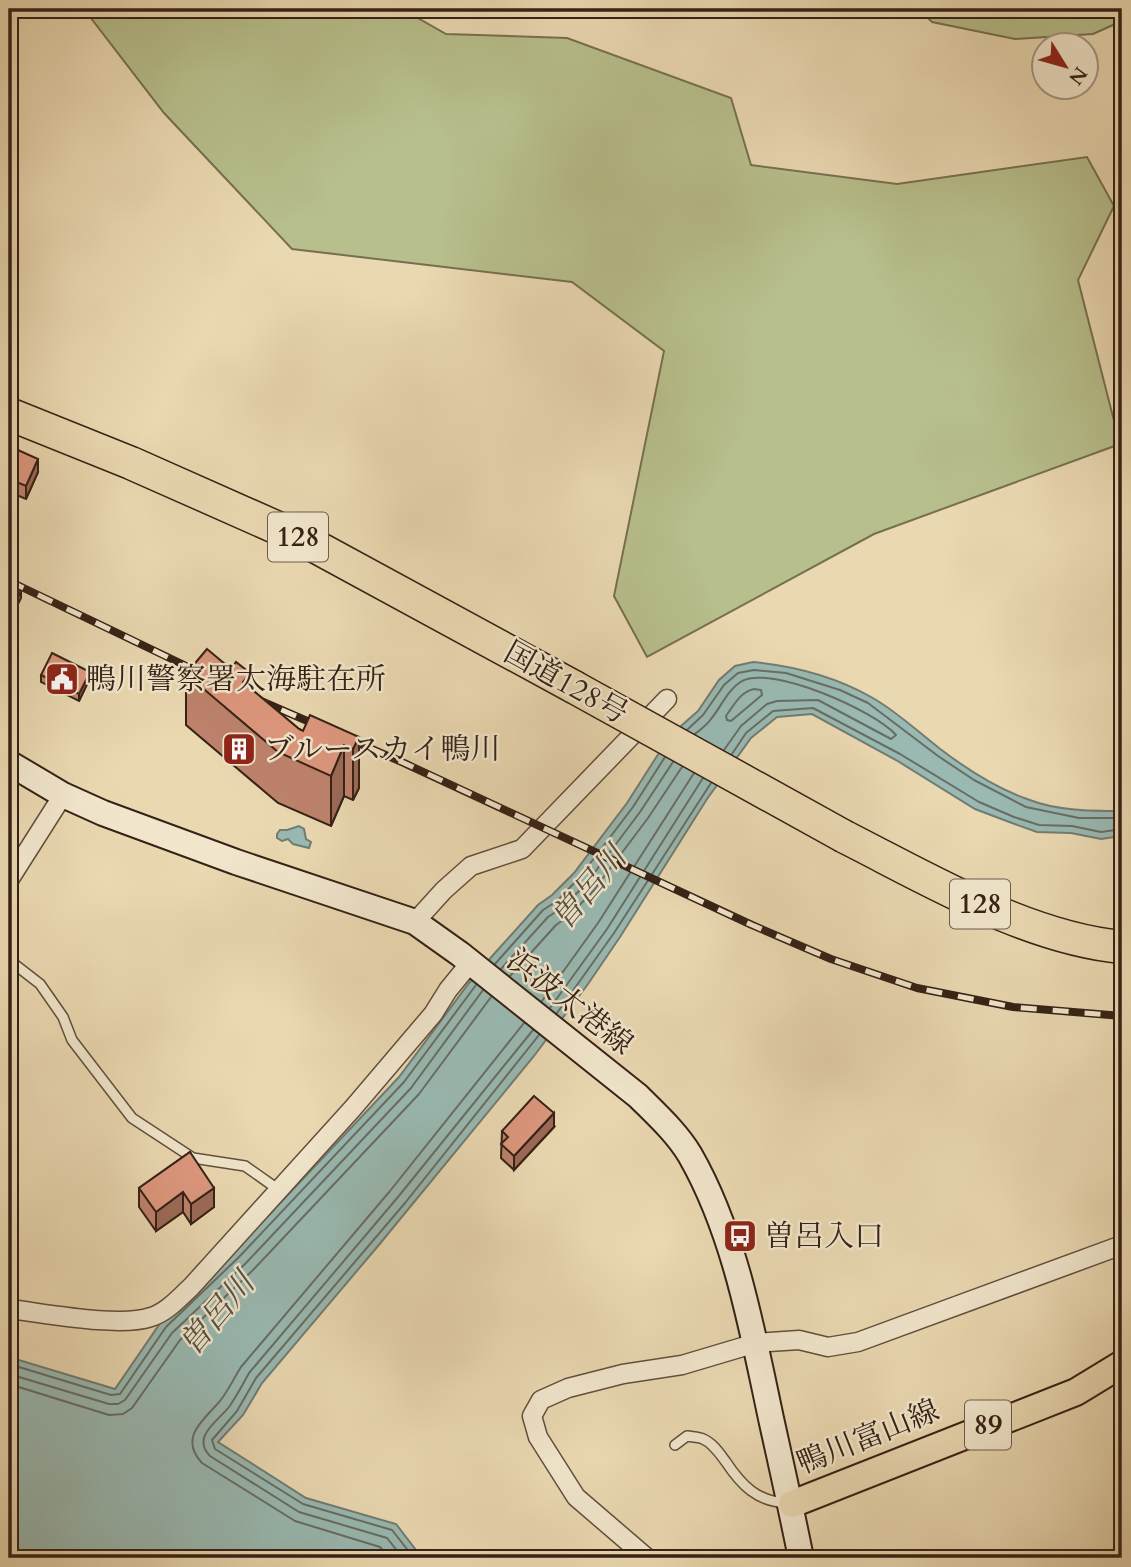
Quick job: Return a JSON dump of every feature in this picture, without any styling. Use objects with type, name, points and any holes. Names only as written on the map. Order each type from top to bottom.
[{"type":"highway","name":"国道128号","points":[[9,414],[131,463],[298,537],[845,837],[1016,920],[1101,945],[1122,947]]},
{"type":"main road","name":"浜波太港線","points":[[9,763],[63,794],[146,829],[415,922],[638,1096],[674,1133],[689,1154],[714,1206],[725,1237],[756,1343],[792,1504],[801,1558]]},
{"type":"main road","name":"鴨川富山線","points":[[792,1504],[1076,1392],[1122,1364]]},
{"type":"street","points":[[415,922],[444,890],[471,866],[522,849],[667,699]]},
{"type":"street","points":[[9,880],[63,794]]},
{"type":"street","points":[[9,1309],[121,1321],[151,1317],[167,1309],[191,1287],[279,1190],[433,1014],[448,990],[474,966]]},
{"type":"street","points":[[647,1558],[576,1497],[538,1437],[532,1416],[541,1400],[568,1388],[623,1374],[682,1365],[756,1343],[799,1340],[828,1348],[858,1342],[1122,1245]]},
{"type":"lane","points":[[9,960],[40,984],[63,1017],[72,1040],[132,1118],[193,1158],[245,1167],[279,1190]]},
{"type":"lane","points":[[675,1445],[687,1436],[702,1438],[713,1446],[734,1475],[754,1493],[764,1500],[792,1504]]},
{"type":"green space","points":[[84,9],[402,9],[446,34],[567,38],[731,98],[751,165],[897,184],[1087,157],[1114,206],[1078,280],[1120,444],[874,534],[647,657],[614,596],[664,351],[572,282],[292,249],[164,113]]},
{"type":"green space","points":[[919,9],[1122,9],[1122,21],[1097,32],[1030,32],[1030,38],[1015,39],[932,22]]},
{"type":"water","name":"曽呂川","points":[[753,662],[814,673],[871,697],[970,770],[1015,794],[1062,808],[1122,811],[1122,836],[1101,839],[1071,833],[1037,832],[975,809],[896,760],[812,714],[777,717],[751,738],[707,799],[620,937],[534,1056],[262,1383],[243,1415],[218,1442],[306,1498],[396,1524],[422,1558],[9,1558],[9,1357],[115,1389],[161,1322],[234,1252],[399,1077],[469,983],[538,905],[574,873],[627,803],[657,756],[681,726],[698,711],[719,680],[735,666]]},
{"type":"water","points":[[299,826],[304,829],[306,839],[311,842],[309,848],[293,844],[288,839],[282,841],[277,838],[280,830]]},
{"type":"building","points":[[9,446],[38,459],[26,486],[12,480],[9,486]]},
{"type":"building","points":[[9,586],[21,591],[9,615]]},
{"type":"building","points":[[207,649],[231,669],[236,662],[250,673],[243,682],[299,729],[303,731],[310,715],[359,737],[353,749],[344,745],[331,776],[278,752],[186,674]]},
{"type":"building","points":[[52,653],[90,672],[79,694],[41,675]]},
{"type":"building","points":[[534,1096],[554,1113],[514,1156],[501,1144],[508,1137],[502,1131]]},
{"type":"building","points":[[190,1152],[214,1188],[191,1204],[183,1192],[156,1212],[139,1188]]},
{"type":"railway","points":[[9,581],[207,676]]},
{"type":"railway","points":[[252,697],[404,763],[831,959],[917,988],[1013,1007],[1122,1016]]},
{"type":"place","name":"鴨川警察署太海駐在所","points":[[62,679]]},
{"type":"place","name":"ブルースカイ鴨川","points":[[239,749]]},
{"type":"place","name":"曽呂入口","points":[[740,1236]]}]
